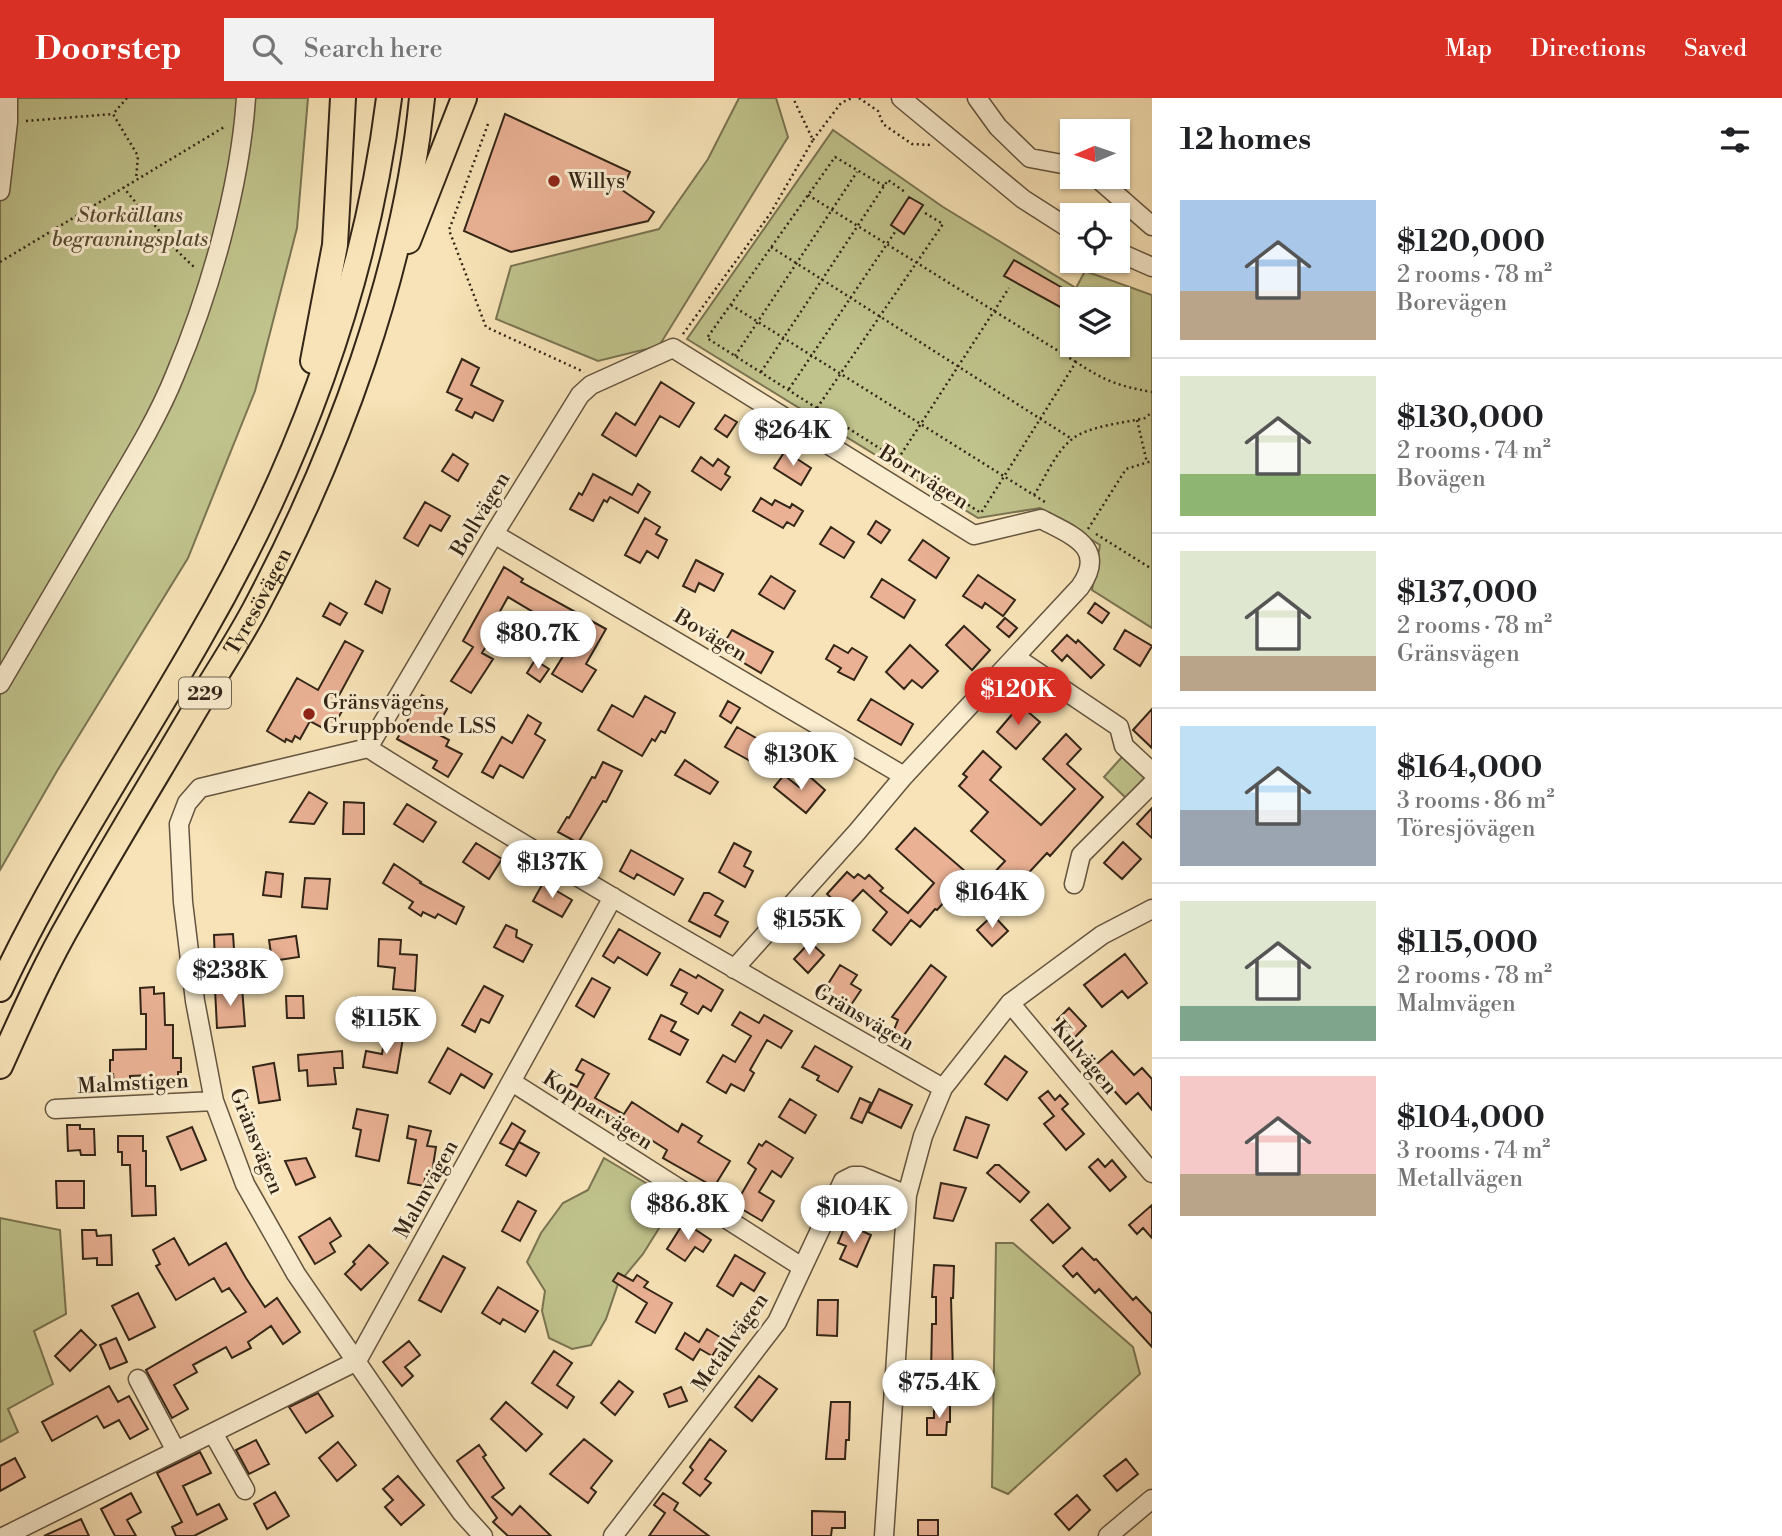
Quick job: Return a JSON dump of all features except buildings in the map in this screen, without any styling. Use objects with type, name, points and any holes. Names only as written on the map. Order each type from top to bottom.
[{"type":"highway","points":[[286,469],[318,339],[335,245],[343,98]]},
{"type":"highway","name":"Tyresövägen","points":[[0,989],[41,909],[200,638],[244,557],[286,469],[327,365],[352,282],[382,148],[389,98]]},
{"type":"highway","name":"Tyresövägen","points":[[0,1066],[33,993],[72,919],[255,609],[316,485],[346,408],[380,306],[398,234],[422,98]]},
{"type":"highway","points":[[380,306],[412,233],[464,98]]},
{"type":"street","points":[[0,191],[8,98]]},
{"type":"street","points":[[901,98],[1023,200],[1060,223]]},
{"type":"street","points":[[977,98],[998,127],[1030,158],[1060,164]]},
{"type":"street","points":[[0,684],[143,439],[175,375],[210,278],[231,199],[245,107]]},
{"type":"street","points":[[1110,189],[1152,226]]},
{"type":"street","points":[[1130,257],[1152,267]]},
{"type":"street","name":"Bollvägen","points":[[368,748],[494,534],[580,395],[591,385],[673,348]]},
{"type":"street","name":"Borrvägen","points":[[673,348],[974,535],[1041,519],[1083,542],[1087,549],[1089,566],[1080,587],[1015,657]]},
{"type":"street","name":"Bovägen","points":[[494,534],[904,776]]},
{"type":"street","points":[[734,969],[904,776],[1015,657],[1119,727],[1124,746],[1152,772]]},
{"type":"street","name":"Gränsvägen","points":[[483,1536],[462,1513],[426,1463],[296,1274],[245,1184],[214,1101],[195,1001],[185,914],[179,824],[182,813],[193,796],[206,785],[368,748],[734,969],[943,1088]]},
{"type":"street","points":[[1074,884],[1081,855],[1152,784]]},
{"type":"street","name":"Malmvägen","points":[[357,1361],[613,897]]},
{"type":"street","points":[[884,1536],[907,1195],[923,1136],[943,1088],[1010,1003],[1102,935],[1152,909]]},
{"type":"street","name":"Kulvägen","points":[[1010,1003],[1152,1173]]},
{"type":"street","name":"Kopparvägen","points":[[512,1082],[802,1267]]},
{"type":"street","name":"Malmstigen","points":[[55,1109],[214,1101]]},
{"type":"street","name":"Metallvägen","points":[[613,1536],[777,1322],[843,1181],[853,1176],[861,1176],[907,1195]]},
{"type":"street","points":[[5,1536],[357,1361]]},
{"type":"street","points":[[138,1379],[176,1451]]},
{"type":"street","points":[[213,1433],[245,1490]]},
{"type":"street","points":[[1108,1536],[1152,1499]]},
{"type":"path","points":[[8,122],[113,114],[127,98]]},
{"type":"path","points":[[793,98],[813,139]]},
{"type":"path","points":[[673,348],[770,214],[813,139],[841,103],[852,98]]},
{"type":"path","points":[[0,262],[136,179],[245,107]]},
{"type":"path","points":[[113,114],[138,156],[136,179]]},
{"type":"path","points":[[488,124],[449,230],[486,327],[603,379]]},
{"type":"path","points":[[884,186],[835,158],[707,338],[981,513],[1076,362]]},
{"type":"path","points":[[735,356],[858,172]]},
{"type":"path","points":[[761,372],[888,180],[905,192]]},
{"type":"path","points":[[123,187],[171,245],[200,273],[210,278]]},
{"type":"path","points":[[808,195],[1103,380],[1152,392]]},
{"type":"path","points":[[817,408],[943,224],[925,213]]},
{"type":"path","points":[[788,389],[895,232]]},
{"type":"path","points":[[771,247],[1072,439]]},
{"type":"path","points":[[898,459],[1009,288]]},
{"type":"path","points":[[730,304],[1045,502]]},
{"type":"path","points":[[1034,495],[1064,447],[1072,439],[1082,432],[1145,418],[1152,412]]},
{"type":"path","points":[[1138,419],[1150,462],[1126,469],[1088,529],[1152,569]]},
{"type":"green space","name":"Storkällans begravningsplats","points":[[0,98],[308,98],[297,228],[255,391],[188,558],[57,771],[0,870]]},
{"type":"green space","points":[[739,98],[776,98],[788,137],[659,346],[598,361],[496,319],[511,266],[659,229],[708,159]]},
{"type":"green space","points":[[833,130],[943,207],[1074,287],[1060,287],[1060,357],[1130,357],[1130,287],[1152,295],[1152,628],[1092,590],[1100,545],[1040,508],[978,518],[687,339]]},
{"type":"green space","points":[[1084,273],[1130,287],[1077,287]]},
{"type":"green space","points":[[1122,757],[1145,778],[1126,798],[1104,777]]},
{"type":"green space","points":[[604,1158],[676,1201],[643,1254],[618,1284],[606,1319],[591,1345],[572,1349],[549,1338],[542,1311],[545,1291],[527,1262],[541,1233],[563,1203],[588,1190]]},
{"type":"green space","points":[[0,1218],[60,1230],[66,1314],[34,1331],[53,1384],[8,1409],[18,1432],[0,1442]]},
{"type":"green space","points":[[996,1243],[1013,1243],[1133,1347],[1140,1374],[1008,1494],[992,1487]]},
{"type":"place","name":"Willys","points":[[554,181]]},
{"type":"place","name":"Gränsvägens Gruppboende LSS","points":[[309,714]]}]
